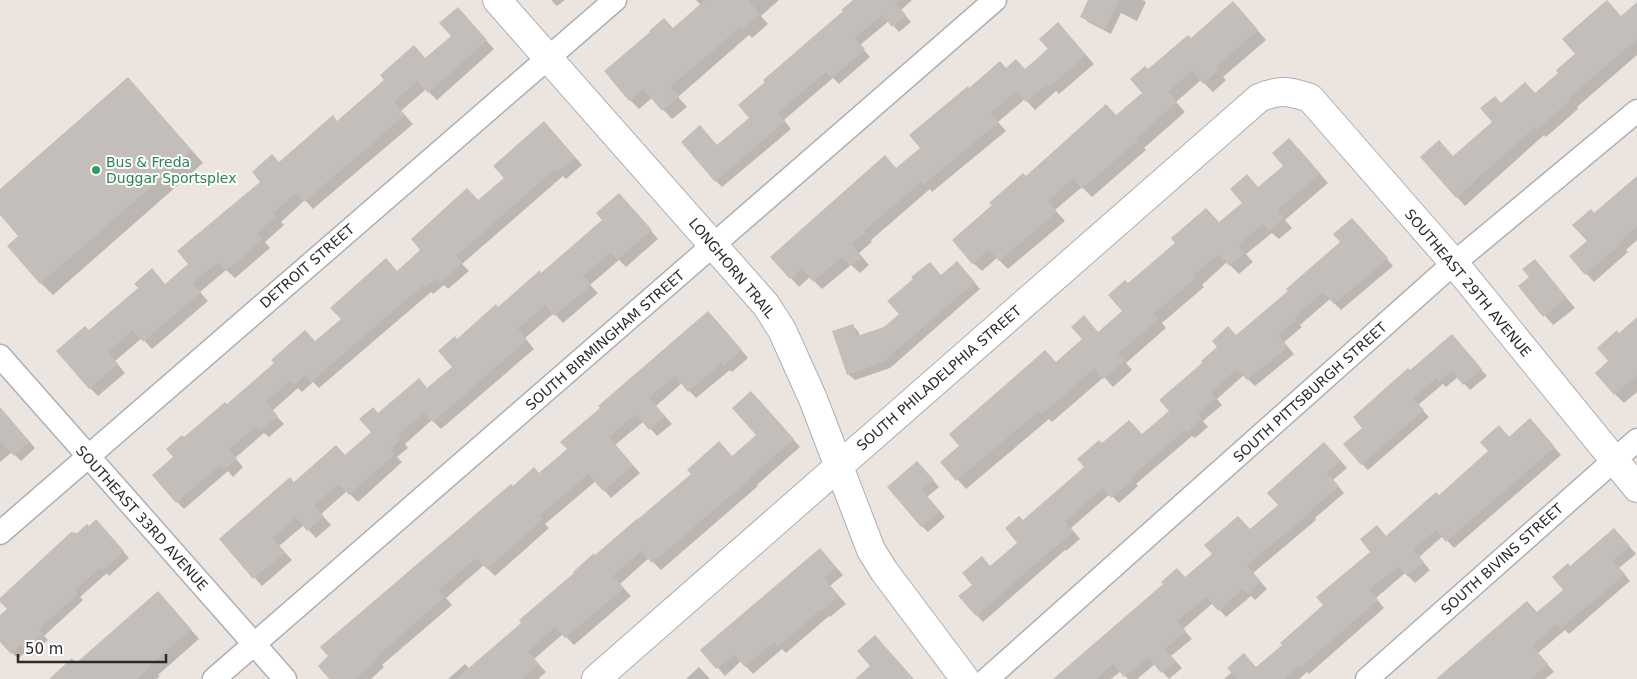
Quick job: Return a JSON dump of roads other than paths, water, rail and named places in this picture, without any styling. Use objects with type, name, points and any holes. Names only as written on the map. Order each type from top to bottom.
[{"type":"street","name":"LONGHORN TRAIL","points":[[497,0],[766,305],[782,330],[813,399],[871,550],[884,571],[965,679]]},
{"type":"street","name":"DETROIT STREET","points":[[0,533],[615,0]]},
{"type":"street","name":"SOUTH BIRMINGHAM STREET","points":[[214,679],[995,0]]},
{"type":"street","name":"SOUTHEAST 29TH AVENUE","points":[[1288,91],[1310,98],[1454,263],[1637,488]]},
{"type":"street","name":"SOUTH PHILADELPHIA STREET","points":[[596,679],[1259,98],[1271,93],[1288,91]]},
{"type":"street","name":"SOUTH PITTSBURGH STREET","points":[[987,679],[1454,263],[1637,111]]},
{"type":"street","name":"SOUTHEAST 33RD AVENUE","points":[[0,356],[87,457],[285,679]]},
{"type":"street","name":"SOUTH BIVINS STREET","points":[[1366,679],[1637,440]]},
{"type":"place","name":"Bus & Freda Duggar Sportsplex","points":[[96,170]]}]
